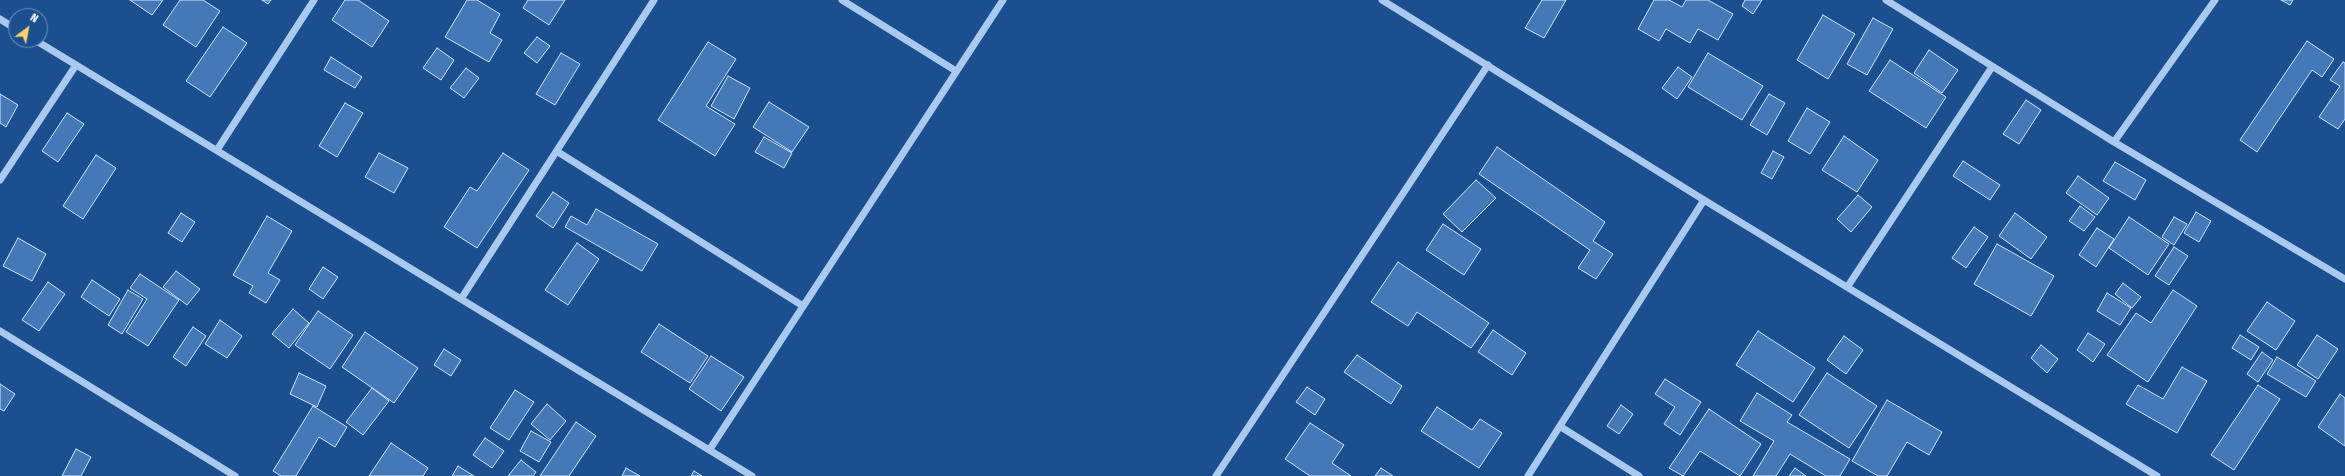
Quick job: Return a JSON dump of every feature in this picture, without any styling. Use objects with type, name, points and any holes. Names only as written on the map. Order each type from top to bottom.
[{"type":"street","points":[[217,150],[314,0]]},
{"type":"street","points":[[461,299],[558,152],[654,0]]},
{"type":"street","points":[[842,0],[956,71]]},
{"type":"street","points":[[710,450],[1003,0]]},
{"type":"street","points":[[1382,0],[1704,200],[1848,286],[2157,476]]},
{"type":"street","points":[[1886,0],[2114,142],[2345,279]]},
{"type":"street","points":[[2114,142],[2215,0]]},
{"type":"street","points":[[48,48],[710,450],[747,475]]},
{"type":"street","points":[[0,180],[76,65]]},
{"type":"street","points":[[1216,476],[1488,65]]},
{"type":"street","points":[[1848,286],[1992,66]]},
{"type":"street","points":[[558,152],[803,306]]},
{"type":"street","points":[[1528,476],[1704,200]]},
{"type":"street","points":[[0,331],[235,476]]},
{"type":"street","points":[[1560,427],[1639,476]]},
{"type":"building","points":[[130,0],[163,0],[152,15]]},
{"type":"building","points":[[180,0],[203,0],[220,11],[196,47],[163,25]]},
{"type":"building","points":[[262,0],[271,0],[268,4]]},
{"type":"building","points":[[345,0],[358,0],[389,21],[372,47],[332,20]]},
{"type":"building","points":[[467,0],[477,0],[500,14],[490,33],[502,40],[489,62],[445,37]]},
{"type":"building","points":[[528,0],[565,0],[549,25],[523,8]]},
{"type":"building","points":[[1542,0],[1566,0],[1544,38],[1525,28]]},
{"type":"building","points":[[1654,0],[1669,0],[1682,7],[1686,0],[1708,0],[1733,14],[1718,40],[1698,29],[1690,43],[1666,29],[1659,41],[1638,29]]},
{"type":"building","points":[[1745,0],[1762,0],[1753,14],[1742,6]]},
{"type":"building","points":[[2281,0],[2293,0],[2290,5]]},
{"type":"building","points":[[1823,15],[1855,34],[1828,79],[1797,60]]},
{"type":"building","points":[[1873,18],[1893,29],[1867,75],[1847,64]]},
{"type":"building","points":[[223,27],[247,43],[210,97],[186,81]]},
{"type":"building","points":[[537,37],[550,46],[537,63],[524,53]]},
{"type":"building","points":[[2307,41],[2334,59],[2322,77],[2312,70],[2257,152],[2240,140]]},
{"type":"building","points":[[708,42],[736,59],[706,106],[735,124],[715,156],[658,120]]},
{"type":"building","points":[[437,48],[454,60],[441,80],[423,68]]},
{"type":"building","points":[[1929,50],[1958,70],[1942,93],[1914,73]]},
{"type":"building","points":[[561,53],[580,64],[555,105],[536,94]]},
{"type":"building","points":[[1708,53],[1763,86],[1742,120],[1688,87]]},
{"type":"building","points":[[331,57],[362,77],[355,88],[324,70]]},
{"type":"building","points":[[1890,60],[1946,97],[1926,128],[1869,91]]},
{"type":"building","points":[[2343,62],[2345,63],[2345,119],[2338,129],[2319,117],[2340,86],[2330,80]]},
{"type":"building","points":[[1678,67],[1692,77],[1677,99],[1662,88]]},
{"type":"building","points":[[466,68],[479,78],[464,98],[450,88]]},
{"type":"building","points":[[728,76],[750,88],[734,119],[711,106]]},
{"type":"building","points":[[0,94],[18,105],[6,127],[0,123]]},
{"type":"building","points":[[1769,94],[1785,103],[1767,135],[1750,125]]},
{"type":"building","points":[[2026,100],[2041,110],[2019,144],[2003,134]]},
{"type":"building","points":[[769,102],[809,127],[792,152],[753,127]]},
{"type":"building","points":[[345,103],[363,113],[337,157],[319,146]]},
{"type":"building","points":[[1807,108],[1830,122],[1810,154],[1788,141]]},
{"type":"building","points":[[67,113],[84,124],[58,162],[42,151]]},
{"type":"building","points":[[1844,136],[1878,160],[1857,192],[1822,170]]},
{"type":"building","points":[[764,137],[792,153],[784,168],[755,152]]},
{"type":"building","points":[[1497,147],[1605,222],[1593,241],[1613,254],[1596,279],[1578,268],[1590,250],[1479,174]]},
{"type":"building","points":[[1773,151],[1784,157],[1772,179],[1761,173]]},
{"type":"building","points":[[379,153],[408,168],[394,193],[365,177]]},
{"type":"building","points":[[503,153],[529,170],[477,248],[444,227],[470,187],[477,191]]},
{"type":"building","points":[[96,155],[116,168],[83,219],[63,206]]},
{"type":"building","points":[[1963,161],[2000,185],[1990,200],[1953,176]]},
{"type":"building","points":[[2115,162],[2146,180],[2135,200],[2103,181]]},
{"type":"building","points":[[2078,176],[2109,198],[2097,215],[2066,193]]},
{"type":"building","points":[[1476,180],[1496,198],[1462,232],[1443,214]]},
{"type":"building","points":[[553,192],[569,203],[553,228],[536,216]]},
{"type":"building","points":[[1858,195],[1872,207],[1851,232],[1837,219]]},
{"type":"building","points":[[2080,206],[2095,217],[2084,231],[2069,221]]},
{"type":"building","points":[[596,209],[658,244],[642,271],[565,227],[571,216],[587,225]]},
{"type":"building","points":[[2196,212],[2211,221],[2199,242],[2184,233]]},
{"type":"building","points":[[181,213],[195,222],[182,242],[168,233]]},
{"type":"building","points":[[2015,213],[2047,237],[2031,259],[1999,236]]},
{"type":"building","points":[[267,216],[292,231],[268,273],[280,280],[266,303],[249,293],[253,286],[233,275]]},
{"type":"building","points":[[2129,217],[2169,244],[2148,275],[2109,248]]},
{"type":"building","points":[[2174,217],[2187,224],[2174,245],[2162,237]]},
{"type":"building","points":[[1443,224],[1481,249],[1464,275],[1426,250]]},
{"type":"building","points":[[1974,227],[1988,237],[1966,268],[1952,258]]},
{"type":"building","points":[[2097,228],[2114,239],[2096,267],[2079,255]]},
{"type":"building","points":[[18,238],[46,254],[32,281],[3,266]]},
{"type":"building","points":[[577,243],[599,259],[568,305],[545,290]]},
{"type":"building","points":[[1997,244],[2054,276],[2031,316],[1974,284]]},
{"type":"building","points":[[2174,247],[2188,256],[2169,285],[2155,276]]},
{"type":"building","points":[[1398,262],[1489,323],[1471,348],[1417,312],[1408,326],[1371,302]]},
{"type":"building","points":[[323,267],[338,277],[323,299],[309,289]]},
{"type":"building","points":[[176,271],[200,289],[187,305],[163,287]]},
{"type":"building","points":[[140,274],[179,300],[148,346],[126,332],[147,299],[130,288]]},
{"type":"building","points":[[92,280],[120,299],[109,316],[81,297]]},
{"type":"building","points":[[48,282],[65,294],[39,331],[22,320]]},
{"type":"building","points":[[2123,283],[2141,297],[2132,308],[2115,294]]},
{"type":"building","points":[[128,290],[143,299],[122,334],[108,325]]},
{"type":"building","points":[[2173,290],[2197,306],[2148,382],[2107,355],[2136,313],[2151,323]]},
{"type":"building","points":[[2107,293],[2131,308],[2120,325],[2097,311]]},
{"type":"building","points":[[2267,302],[2295,321],[2276,350],[2247,331]]},
{"type":"building","points":[[293,309],[309,323],[289,348],[272,334]]},
{"type":"building","points":[[318,311],[353,335],[330,369],[295,345]]},
{"type":"building","points":[[220,320],[242,336],[227,358],[205,344]]},
{"type":"building","points":[[659,324],[708,356],[690,383],[641,352]]},
{"type":"building","points":[[193,327],[206,336],[186,366],[173,357]]},
{"type":"building","points":[[1493,330],[1526,353],[1512,375],[1478,352]]},
{"type":"building","points":[[1758,331],[1815,368],[1793,402],[1736,365]]},
{"type":"building","points":[[365,332],[418,368],[394,403],[342,367]]},
{"type":"building","points":[[2088,333],[2105,344],[2093,362],[2077,350]]},
{"type":"building","points":[[2240,335],[2259,347],[2251,360],[2232,348]]},
{"type":"building","points":[[2317,335],[2338,349],[2318,379],[2297,365]]},
{"type":"building","points":[[1844,336],[1863,350],[1846,374],[1827,360]]},
{"type":"building","points":[[2041,345],[2058,359],[2047,373],[2031,358]]},
{"type":"building","points":[[444,349],[461,360],[451,376],[434,365]]},
{"type":"building","points":[[2262,352],[2273,360],[2258,382],[2247,374]]},
{"type":"building","points":[[1357,355],[1402,386],[1391,404],[1344,372]]},
{"type":"building","points":[[711,356],[744,377],[721,411],[689,389]]},
{"type":"building","points":[[2277,357],[2316,381],[2306,397],[2267,374]]},
{"type":"building","points":[[2182,367],[2207,381],[2177,433],[2126,404],[2138,385],[2163,399]]},
{"type":"building","points":[[299,373],[326,386],[317,407],[290,394]]},
{"type":"building","points":[[1827,373],[1877,406],[1849,448],[1799,415]]},
{"type":"building","points":[[1665,379],[1701,402],[1680,435],[1664,424],[1675,407],[1655,394]]},
{"type":"building","points":[[0,384],[15,394],[4,411],[0,409]]},
{"type":"building","points":[[2258,385],[2280,399],[2234,470],[2211,455]]},
{"type":"building","points":[[1307,387],[1325,399],[1315,415],[1296,402]]},
{"type":"building","points":[[372,388],[389,401],[363,435],[346,422]]},
{"type":"building","points":[[515,390],[534,402],[509,440],[490,428]]},
{"type":"building","points":[[1757,393],[1792,415],[1787,422],[1850,459],[1840,476],[1826,476],[1790,454],[1776,476],[1753,476],[1774,441],[1740,421]]},
{"type":"building","points":[[2340,394],[2345,398],[2345,446],[2318,427]]},
{"type":"building","points":[[1887,400],[1942,432],[1929,455],[1907,442],[1887,476],[1878,476],[1852,461]]},
{"type":"building","points":[[547,404],[566,421],[550,440],[531,424]]},
{"type":"building","points":[[1621,405],[1633,414],[1619,434],[1607,426]]},
{"type":"building","points":[[313,406],[347,427],[335,447],[319,437],[296,476],[281,476],[273,471]]},
{"type":"building","points":[[1437,407],[1472,430],[1480,419],[1502,433],[1479,468],[1421,431]]},
{"type":"building","points":[[1709,409],[1761,444],[1740,476],[1700,451],[1683,476],[1669,468]]},
{"type":"building","points":[[576,422],[596,436],[569,476],[540,476]]},
{"type":"building","points":[[1310,423],[1344,445],[1332,463],[1351,476],[1310,476],[1285,459]]},
{"type":"building","points":[[531,431],[551,442],[539,462],[520,451]]},
{"type":"building","points":[[485,438],[504,451],[492,468],[473,455]]},
{"type":"building","points":[[391,443],[428,468],[423,476],[369,476]]},
{"type":"building","points":[[76,449],[91,457],[81,476],[62,476]]},
{"type":"building","points":[[521,460],[536,472],[533,476],[508,476]]},
{"type":"building","points":[[458,466],[474,476],[452,476]]},
{"type":"building","points":[[626,468],[640,476],[622,476]]},
{"type":"building","points":[[1381,468],[1393,476],[1375,476]]},
{"type":"building","points":[[1795,468],[1806,476],[1789,476]]},
{"type":"building","points":[[694,471],[702,476],[691,476]]}]
